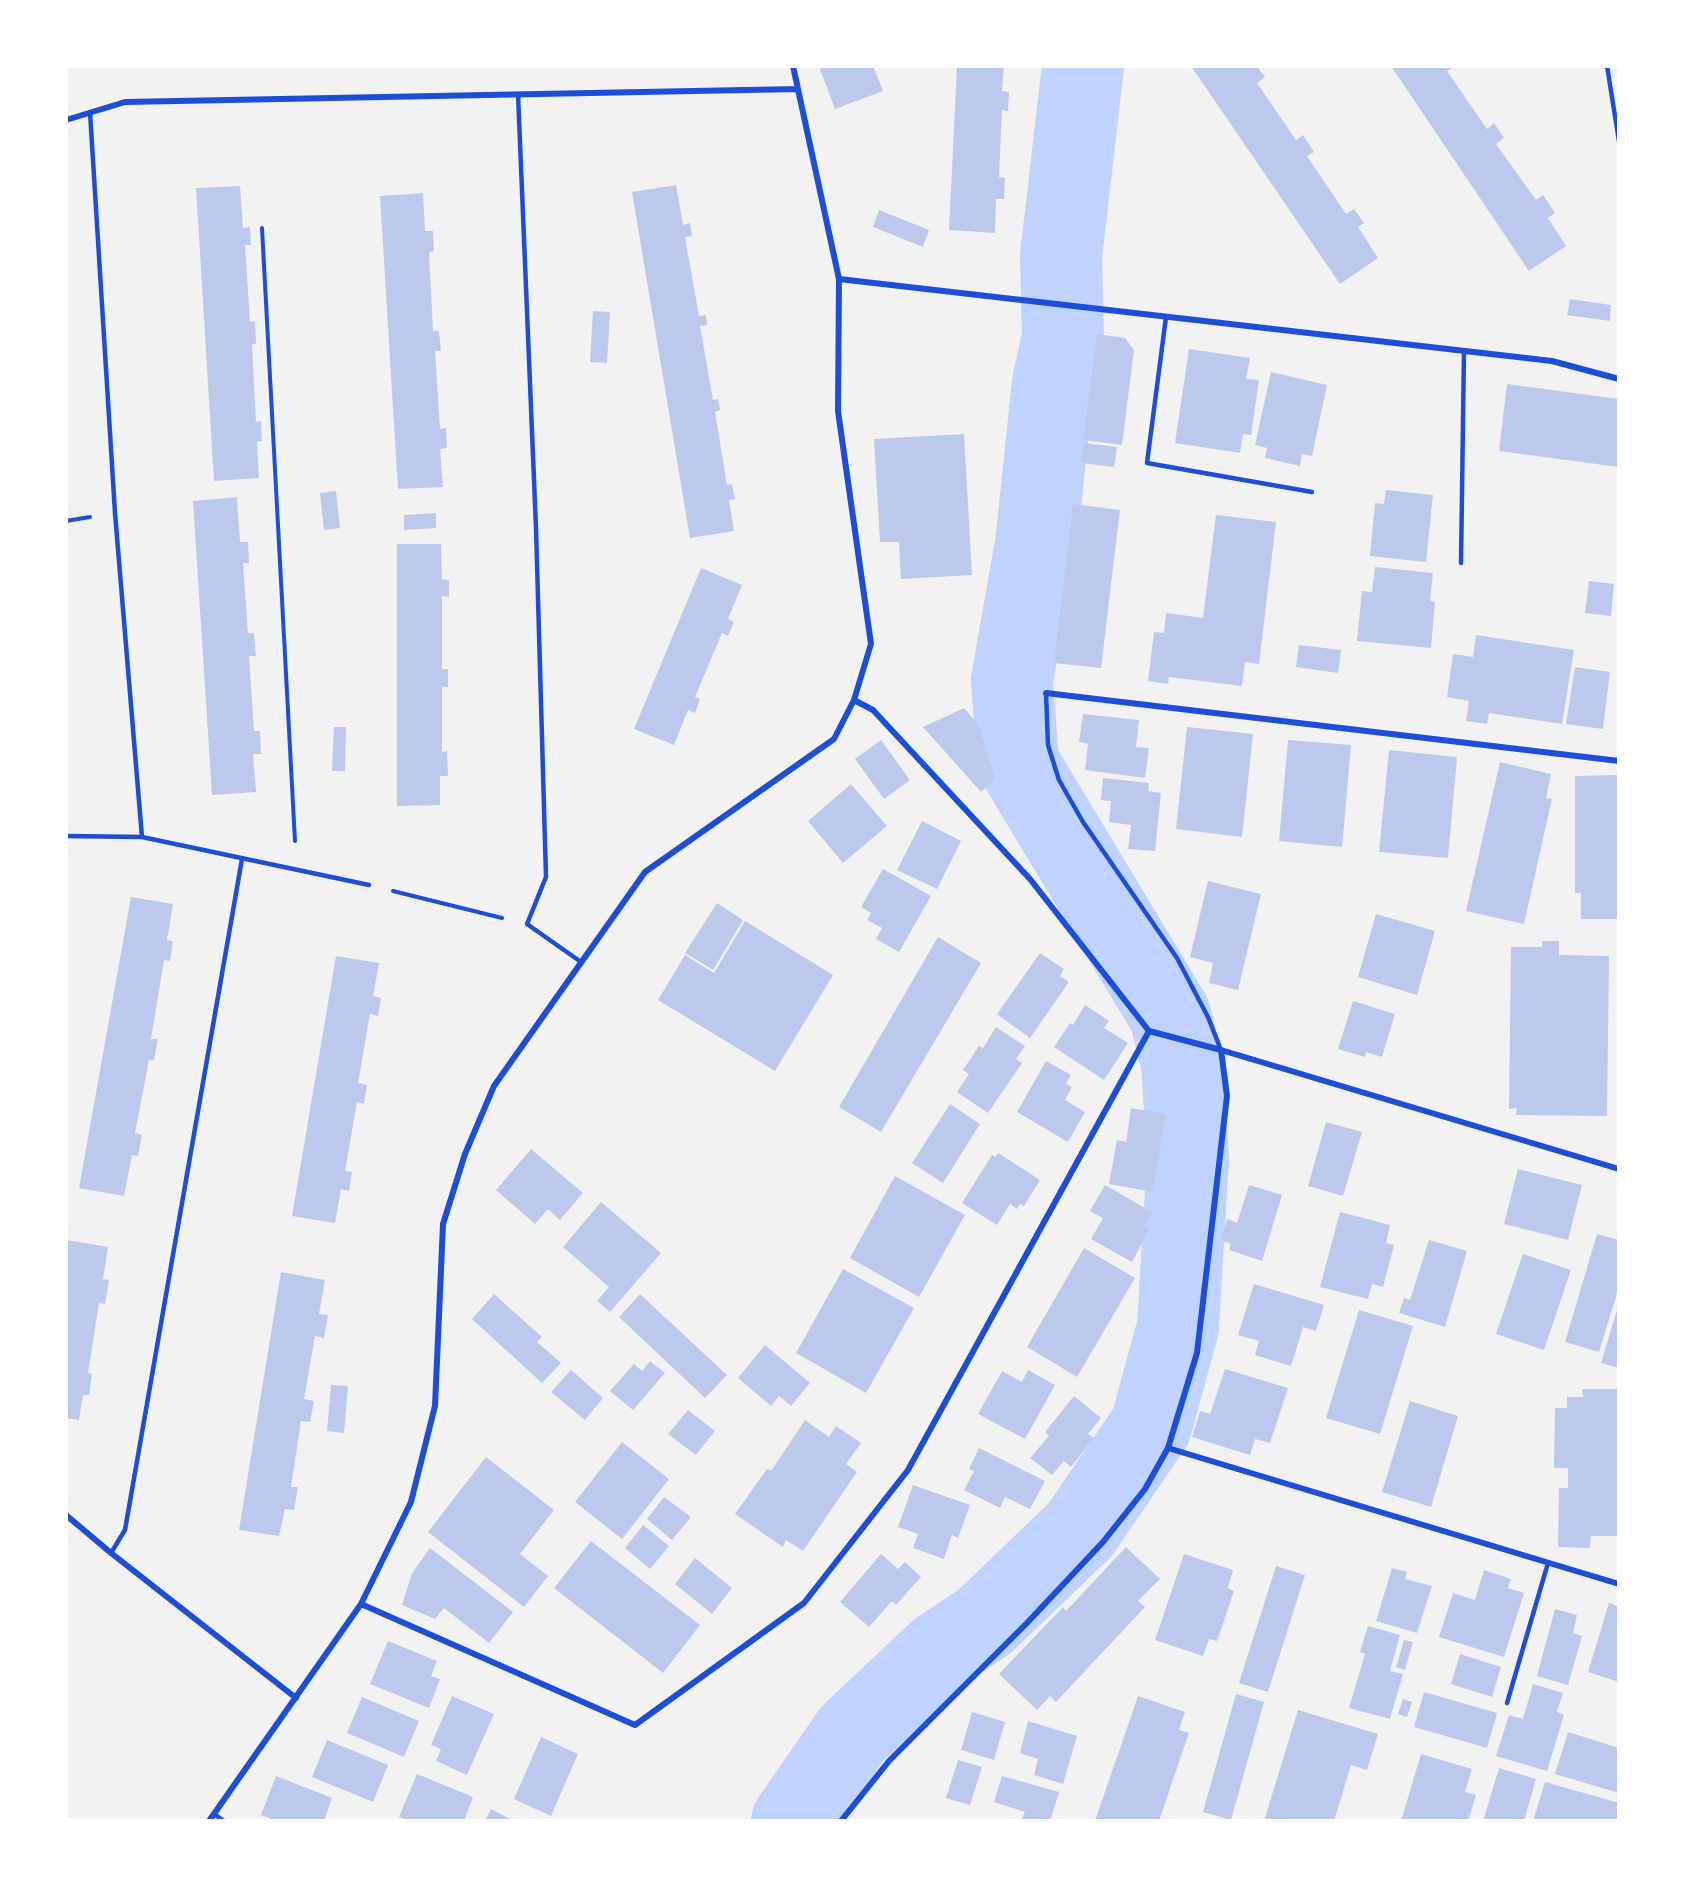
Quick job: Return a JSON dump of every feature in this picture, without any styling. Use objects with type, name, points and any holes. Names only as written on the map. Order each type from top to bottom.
[{"type":"street","points":[[209,1821],[361,1604],[411,1502],[435,1406],[443,1224],[465,1154],[494,1086],[645,872],[834,740],[854,700],[871,644],[838,411],[839,279],[793,66]]},
{"type":"street","points":[[66,120],[125,102],[797,89]]},
{"type":"street","points":[[839,279],[1552,361],[1619,379]]},
{"type":"street","points":[[1046,693],[1619,761]]},
{"type":"street","points":[[854,700],[873,710],[1030,879],[1149,1031],[1221,1050],[1619,1169]]},
{"type":"street","points":[[361,1604],[635,1725],[804,1603],[908,1470],[1149,1031]]},
{"type":"street","points":[[842,1821],[889,1761],[1027,1623],[1103,1542],[1145,1490],[1168,1448],[1197,1353],[1227,1096],[1221,1050]]},
{"type":"street","points":[[1168,1448],[1619,1584]]},
{"type":"street","points":[[66,1515],[296,1698]]},
{"type":"lane","points":[[1607,66],[1619,141]]},
{"type":"lane","points":[[518,94],[537,539],[546,877],[527,924],[581,962]]},
{"type":"lane","points":[[90,112],[115,513],[142,837]]},
{"type":"lane","points":[[1166,317],[1147,463],[1312,492]]},
{"type":"lane","points":[[1461,562],[1464,351]]},
{"type":"lane","points":[[1046,693],[1048,745],[1059,780],[1083,822],[1177,958],[1208,1017],[1221,1050]]},
{"type":"lane","points":[[66,836],[142,837],[369,885]]},
{"type":"lane","points":[[111,1553],[125,1530],[242,859]]},
{"type":"lane","points":[[1507,1703],[1548,1563]]},
{"type":"lane","points":[[214,1814],[224,1821]]},
{"type":"path","points":[[262,228],[297,871]]},
{"type":"path","points":[[369,885],[527,924]]},
{"type":"building","points":[[827,66],[873,66],[883,91],[835,109],[820,69]]},
{"type":"building","points":[[957,66],[1004,66],[1002,91],[1009,92],[1008,111],[1002,110],[999,177],[1005,178],[1004,199],[996,199],[995,233],[949,230]]},
{"type":"building","points":[[1191,66],[1246,66],[1247,68],[1257,66],[1265,77],[1257,83],[1296,140],[1303,135],[1314,152],[1307,156],[1346,214],[1354,209],[1364,223],[1358,227],[1378,258],[1340,284]]},
{"type":"building","points":[[1391,66],[1456,66],[1447,71],[1487,129],[1494,123],[1504,138],[1496,144],[1536,200],[1543,195],[1555,213],[1548,218],[1566,246],[1529,271]]},
{"type":"building","points":[[676,185],[683,225],[690,223],[692,236],[685,237],[699,316],[706,315],[707,325],[700,326],[713,400],[718,399],[720,410],[715,412],[727,485],[732,484],[735,499],[729,500],[734,531],[690,538],[632,192]]},
{"type":"building","points":[[240,186],[243,228],[250,227],[251,245],[245,245],[250,322],[255,321],[256,344],[252,344],[256,422],[261,421],[262,441],[257,442],[259,478],[214,481],[196,188]]},
{"type":"building","points":[[423,193],[425,231],[433,231],[434,251],[429,252],[433,331],[439,331],[441,351],[435,351],[440,429],[446,428],[447,448],[440,449],[443,487],[398,489],[380,196]]},
{"type":"building","points":[[879,210],[929,230],[923,247],[873,227]]},
{"type":"building","points":[[1570,299],[1611,305],[1610,321],[1567,315]]},
{"type":"building","points":[[593,311],[610,312],[607,363],[590,362]]},
{"type":"building","points":[[1097,334],[1125,338],[1134,350],[1122,445],[1083,440]]},
{"type":"building","points":[[1189,349],[1250,358],[1246,379],[1259,380],[1251,435],[1243,434],[1240,453],[1175,443]]},
{"type":"building","points":[[1271,372],[1327,385],[1312,456],[1302,454],[1300,466],[1265,458],[1267,448],[1255,445]]},
{"type":"building","points":[[1507,384],[1619,399],[1619,467],[1499,451]]},
{"type":"building","points":[[964,434],[972,575],[901,579],[899,542],[880,542],[874,439]]},
{"type":"building","points":[[1084,443],[1117,447],[1114,467],[1081,463]]},
{"type":"building","points":[[1386,490],[1433,495],[1426,562],[1370,556],[1375,503],[1384,504]]},
{"type":"building","points":[[336,491],[340,528],[324,530],[320,493]]},
{"type":"building","points":[[237,497],[240,542],[248,542],[249,563],[243,563],[248,633],[254,633],[256,656],[249,656],[254,731],[260,731],[261,754],[253,754],[256,792],[212,795],[193,501]]},
{"type":"building","points":[[1073,504],[1120,510],[1101,668],[1054,663]]},
{"type":"building","points":[[436,513],[436,528],[404,530],[404,515]]},
{"type":"building","points":[[1216,515],[1276,522],[1259,664],[1245,662],[1242,686],[1169,677],[1168,684],[1148,681],[1154,632],[1164,633],[1166,613],[1203,618]]},
{"type":"building","points":[[397,544],[441,544],[442,579],[449,580],[449,597],[442,596],[442,669],[448,669],[448,687],[442,687],[442,752],[447,751],[448,776],[440,776],[440,805],[397,806]]},
{"type":"building","points":[[1375,567],[1433,573],[1430,601],[1435,602],[1431,648],[1357,641],[1362,591],[1372,592]]},
{"type":"building","points":[[701,568],[742,585],[728,619],[734,622],[728,636],[722,633],[695,697],[700,699],[695,713],[688,710],[674,745],[634,729]]},
{"type":"building","points":[[1589,581],[1614,584],[1611,616],[1585,613]]},
{"type":"building","points":[[1476,635],[1574,650],[1562,724],[1489,713],[1487,724],[1466,721],[1469,701],[1447,697],[1453,654],[1473,657]]},
{"type":"building","points":[[1299,645],[1341,650],[1338,673],[1296,667]]},
{"type":"building","points":[[1575,667],[1610,672],[1603,729],[1566,724]]},
{"type":"building","points":[[964,708],[979,726],[995,779],[981,792],[923,727]]},
{"type":"building","points":[[1083,714],[1139,720],[1136,747],[1149,748],[1145,778],[1085,770],[1088,744],[1079,742]]},
{"type":"building","points":[[334,727],[346,727],[345,771],[332,771]]},
{"type":"building","points":[[1187,727],[1253,734],[1242,837],[1176,829]]},
{"type":"building","points":[[881,740],[910,780],[884,799],[855,759]]},
{"type":"building","points":[[1288,740],[1351,745],[1342,847],[1279,841]]},
{"type":"building","points":[[1389,750],[1457,757],[1448,858],[1379,852]]},
{"type":"building","points":[[1500,762],[1551,774],[1546,798],[1552,799],[1524,924],[1466,911]]},
{"type":"building","points":[[1619,775],[1618,919],[1581,919],[1581,893],[1575,893],[1575,776]]},
{"type":"building","points":[[1103,778],[1149,783],[1148,791],[1161,793],[1155,851],[1128,849],[1131,825],[1109,822],[1111,801],[1101,800]]},
{"type":"building","points":[[851,784],[887,826],[843,863],[808,821]]},
{"type":"building","points":[[922,821],[961,841],[937,889],[897,870]]},
{"type":"building","points":[[883,869],[931,896],[899,952],[876,939],[882,928],[867,920],[871,913],[861,907]]},
{"type":"building","points":[[1208,881],[1261,894],[1238,990],[1209,983],[1213,963],[1190,957]]},
{"type":"building","points":[[131,897],[173,904],[167,940],[173,941],[170,961],[164,960],[151,1039],[158,1039],[154,1060],[149,1060],[135,1133],[142,1135],[138,1156],[132,1155],[124,1196],[79,1188]]},
{"type":"building","points":[[717,903],[743,920],[713,970],[685,953]]},
{"type":"building","points":[[1376,914],[1435,931],[1417,995],[1358,977]]},
{"type":"building","points":[[745,921],[833,975],[775,1071],[658,1000],[685,955],[714,973]]},
{"type":"building","points":[[938,937],[981,963],[881,1132],[839,1107]]},
{"type":"building","points":[[1542,941],[1559,941],[1559,955],[1609,956],[1607,1116],[1516,1115],[1517,1108],[1509,1109],[1511,947],[1542,947]]},
{"type":"building","points":[[1040,953],[1064,969],[1060,976],[1069,982],[1030,1038],[997,1014]]},
{"type":"building","points":[[336,956],[379,963],[373,996],[381,998],[378,1016],[370,1014],[358,1083],[367,1085],[364,1104],[357,1102],[345,1171],[352,1172],[349,1191],[341,1189],[335,1223],[292,1216]]},
{"type":"building","points":[[1353,1001],[1395,1014],[1382,1057],[1366,1052],[1365,1057],[1338,1049]]},
{"type":"building","points":[[1085,1005],[1109,1021],[1104,1028],[1128,1043],[1104,1080],[1054,1047],[1070,1023],[1073,1025]]},
{"type":"building","points":[[996,1027],[1025,1046],[1016,1059],[1022,1063],[988,1113],[957,1092],[969,1074],[963,1070],[979,1046],[983,1048]]},
{"type":"building","points":[[1046,1061],[1071,1075],[1066,1084],[1072,1087],[1065,1100],[1085,1112],[1068,1142],[1017,1112]]},
{"type":"building","points":[[950,1104],[980,1124],[943,1183],[912,1163]]},
{"type":"building","points":[[1131,1108],[1166,1114],[1153,1192],[1109,1184],[1117,1140],[1126,1142]]},
{"type":"building","points":[[1326,1122],[1362,1132],[1343,1196],[1308,1186]]},
{"type":"building","points":[[531,1149],[583,1193],[560,1220],[548,1209],[535,1224],[496,1190]]},
{"type":"building","points":[[998,1153],[1040,1180],[1024,1206],[1020,1204],[1017,1209],[1010,1204],[997,1225],[962,1203],[992,1155],[996,1157]]},
{"type":"building","points":[[1518,1169],[1582,1185],[1568,1240],[1504,1224]]},
{"type":"building","points":[[895,1176],[965,1215],[919,1297],[850,1258]]},
{"type":"building","points":[[1105,1185],[1152,1212],[1144,1227],[1149,1230],[1132,1262],[1091,1239],[1103,1218],[1090,1211]]},
{"type":"building","points":[[1249,1185],[1282,1195],[1262,1261],[1229,1250],[1231,1244],[1221,1240],[1227,1219],[1237,1223]]},
{"type":"building","points":[[601,1202],[661,1253],[610,1312],[597,1301],[609,1287],[563,1247]]},
{"type":"building","points":[[1340,1212],[1390,1225],[1386,1243],[1394,1245],[1383,1287],[1372,1284],[1368,1299],[1320,1287]]},
{"type":"building","points":[[1597,1234],[1619,1240],[1619,1287],[1599,1352],[1565,1342]]},
{"type":"building","points":[[66,1240],[108,1247],[103,1279],[109,1280],[105,1304],[99,1303],[88,1373],[92,1374],[89,1395],[83,1395],[79,1420],[66,1418]]},
{"type":"building","points":[[1429,1240],[1467,1251],[1445,1327],[1399,1313],[1404,1298],[1410,1300]]},
{"type":"building","points":[[1084,1248],[1135,1278],[1077,1377],[1027,1347]]},
{"type":"building","points":[[1523,1254],[1571,1270],[1544,1350],[1496,1334]]},
{"type":"building","points":[[843,1269],[914,1308],[866,1393],[796,1353]]},
{"type":"building","points":[[281,1272],[325,1280],[319,1314],[328,1315],[324,1338],[315,1336],[304,1399],[314,1401],[310,1422],[301,1421],[291,1487],[298,1487],[294,1510],[285,1509],[279,1536],[239,1530]]},
{"type":"building","points":[[1254,1284],[1324,1305],[1316,1331],[1303,1327],[1291,1366],[1255,1355],[1259,1341],[1238,1335]]},
{"type":"building","points":[[494,1294],[542,1337],[537,1342],[561,1363],[542,1383],[472,1319]]},
{"type":"building","points":[[640,1294],[727,1375],[705,1398],[619,1317]]},
{"type":"building","points":[[1619,1303],[1619,1368],[1601,1363]]},
{"type":"building","points":[[1359,1310],[1413,1326],[1380,1434],[1326,1418]]},
{"type":"building","points":[[765,1345],[810,1383],[791,1406],[779,1396],[771,1406],[738,1378]]},
{"type":"building","points":[[650,1361],[665,1373],[633,1410],[610,1391],[634,1364],[642,1371]]},
{"type":"building","points":[[1225,1369],[1288,1388],[1270,1443],[1255,1439],[1250,1455],[1192,1437],[1200,1411],[1210,1414]]},
{"type":"building","points":[[571,1370],[603,1398],[585,1420],[551,1392]]},
{"type":"building","points":[[1028,1370],[1055,1385],[1025,1439],[978,1414],[1002,1371],[1022,1382]]},
{"type":"building","points":[[331,1385],[348,1386],[344,1433],[327,1431]]},
{"type":"building","points":[[1582,1389],[1619,1389],[1619,1536],[1591,1536],[1590,1548],[1558,1547],[1559,1488],[1568,1488],[1568,1468],[1554,1468],[1555,1408],[1567,1408],[1567,1397],[1583,1397]]},
{"type":"building","points":[[1074,1396],[1101,1418],[1088,1434],[1094,1438],[1071,1467],[1064,1461],[1052,1475],[1030,1458],[1049,1436],[1045,1432]]},
{"type":"building","points":[[1410,1401],[1458,1416],[1431,1507],[1382,1492]]},
{"type":"building","points":[[688,1410],[715,1431],[696,1455],[668,1434]]},
{"type":"building","points":[[805,1420],[829,1437],[836,1426],[861,1443],[846,1464],[857,1472],[803,1551],[786,1540],[783,1547],[735,1514],[767,1469],[771,1471]]},
{"type":"building","points":[[622,1442],[669,1479],[622,1539],[575,1502]]},
{"type":"building","points":[[979,1448],[1045,1481],[1030,1509],[1005,1497],[1000,1508],[964,1490],[974,1471],[969,1469]]},
{"type":"building","points":[[486,1457],[554,1510],[520,1554],[548,1576],[524,1607],[428,1532]]},
{"type":"building","points":[[913,1485],[970,1505],[958,1538],[952,1535],[944,1559],[913,1548],[918,1534],[898,1527]]},
{"type":"building","points":[[664,1497],[691,1517],[672,1540],[647,1519]]},
{"type":"building","points":[[643,1525],[669,1546],[650,1569],[625,1548]]},
{"type":"building","points":[[591,1541],[700,1625],[663,1673],[554,1588]]},
{"type":"building","points":[[1126,1547],[1160,1579],[1138,1601],[1145,1607],[1056,1702],[1050,1696],[1037,1710],[999,1674],[1063,1607],[1066,1611]]},
{"type":"building","points":[[430,1548],[513,1612],[489,1643],[444,1608],[435,1619],[402,1605],[412,1573]]},
{"type":"building","points":[[881,1554],[898,1569],[905,1562],[921,1577],[896,1605],[892,1601],[869,1627],[840,1602]]},
{"type":"building","points":[[1184,1554],[1233,1570],[1228,1588],[1234,1591],[1217,1641],[1209,1639],[1203,1656],[1155,1640]]},
{"type":"building","points":[[695,1558],[732,1588],[712,1614],[675,1584]]},
{"type":"building","points":[[1276,1566],[1305,1575],[1268,1692],[1239,1683]]},
{"type":"building","points":[[1392,1568],[1407,1572],[1405,1579],[1432,1586],[1417,1633],[1376,1621]]},
{"type":"building","points":[[1484,1570],[1511,1579],[1508,1588],[1524,1593],[1504,1657],[1439,1637],[1453,1593],[1475,1600]]},
{"type":"building","points":[[1609,1603],[1619,1607],[1619,1682],[1588,1672]]},
{"type":"building","points":[[1555,1609],[1577,1615],[1573,1633],[1582,1636],[1568,1685],[1537,1676]]},
{"type":"building","points":[[1368,1626],[1400,1635],[1390,1671],[1403,1674],[1390,1719],[1349,1708],[1365,1654],[1360,1652]]},
{"type":"building","points":[[1404,1640],[1413,1642],[1405,1670],[1396,1667]]},
{"type":"building","points":[[388,1641],[437,1661],[431,1676],[440,1679],[429,1708],[370,1684]]},
{"type":"building","points":[[1460,1654],[1501,1667],[1492,1697],[1451,1684]]},
{"type":"building","points":[[1533,1684],[1563,1693],[1557,1712],[1564,1715],[1547,1771],[1496,1756],[1509,1715],[1523,1719]]},
{"type":"building","points":[[1424,1692],[1497,1713],[1487,1748],[1414,1727]]},
{"type":"building","points":[[1236,1694],[1264,1702],[1231,1820],[1203,1812]]},
{"type":"building","points":[[452,1696],[494,1714],[467,1775],[436,1761],[441,1749],[431,1745]]},
{"type":"building","points":[[1138,1696],[1185,1712],[1179,1730],[1189,1733],[1159,1821],[1095,1821]]},
{"type":"building","points":[[362,1697],[419,1721],[404,1757],[347,1733]]},
{"type":"building","points":[[1403,1699],[1412,1702],[1407,1717],[1398,1714]]},
{"type":"building","points":[[1298,1710],[1378,1734],[1367,1770],[1351,1765],[1334,1821],[1264,1821]]},
{"type":"building","points":[[972,1712],[1005,1722],[994,1760],[961,1750]]},
{"type":"building","points":[[1028,1721],[1077,1736],[1063,1784],[1034,1775],[1038,1759],[1020,1753]]},
{"type":"building","points":[[1568,1732],[1619,1748],[1619,1793],[1555,1774]]},
{"type":"building","points":[[541,1737],[578,1754],[551,1816],[514,1799]]},
{"type":"building","points":[[327,1740],[388,1765],[373,1802],[312,1777]]},
{"type":"building","points":[[1421,1754],[1472,1769],[1465,1792],[1476,1795],[1468,1821],[1401,1821]]},
{"type":"building","points":[[958,1760],[982,1767],[970,1805],[946,1798]]},
{"type":"building","points":[[1499,1768],[1536,1779],[1524,1821],[1483,1821]]},
{"type":"building","points":[[417,1774],[473,1797],[464,1821],[409,1821],[399,1817]]},
{"type":"building","points":[[276,1776],[332,1798],[324,1821],[277,1821],[261,1815]]},
{"type":"building","points":[[1002,1776],[1059,1792],[1050,1821],[1022,1819],[1025,1812],[994,1802]]},
{"type":"building","points":[[1545,1782],[1619,1803],[1619,1821],[1533,1821]]},
{"type":"building","points":[[491,1809],[514,1821],[485,1821]]},
{"type":"waterway","points":[[792,1821],[852,1734],[939,1652],[984,1622],[1080,1530],[1151,1426],[1178,1327],[1188,1159],[1182,1063],[1170,1015],[1018,763],[1012,680],[1036,544],[1053,383],[1063,337],[1061,256],[1083,66]]}]
